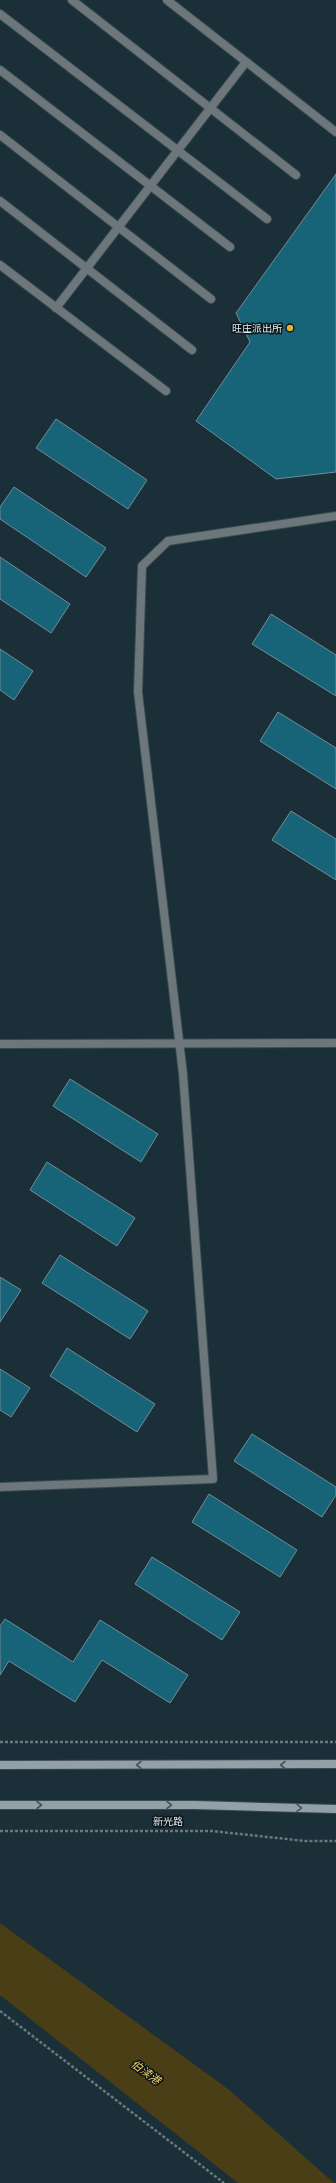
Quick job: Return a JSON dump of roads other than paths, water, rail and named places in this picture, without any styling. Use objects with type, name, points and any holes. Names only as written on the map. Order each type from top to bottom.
[{"type":"main road","points":[[0,1766],[336,1764]]},
{"type":"main road","name":"新光路","points":[[0,1805],[195,1805],[336,1809]]},
{"type":"street","points":[[72,0],[296,174]]},
{"type":"street","points":[[167,0],[336,132]]},
{"type":"street","points":[[0,14],[267,219]]},
{"type":"street","points":[[56,308],[246,62]]},
{"type":"street","points":[[0,70],[150,187],[230,247]]},
{"type":"street","points":[[0,135],[211,299]]},
{"type":"street","points":[[0,201],[192,350]]},
{"type":"street","points":[[0,265],[166,391]]},
{"type":"street","points":[[0,1486],[212,1479],[179,1044],[138,692],[142,566],[168,541],[336,516]]},
{"type":"street","points":[[0,1044],[336,1043]]},
{"type":"water","name":"伯渎港","points":[[0,1923],[228,2089],[334,2183],[238,2183],[0,1995]]},
{"type":"place","name":"旺庄派出所","points":[[290,328]]}]
